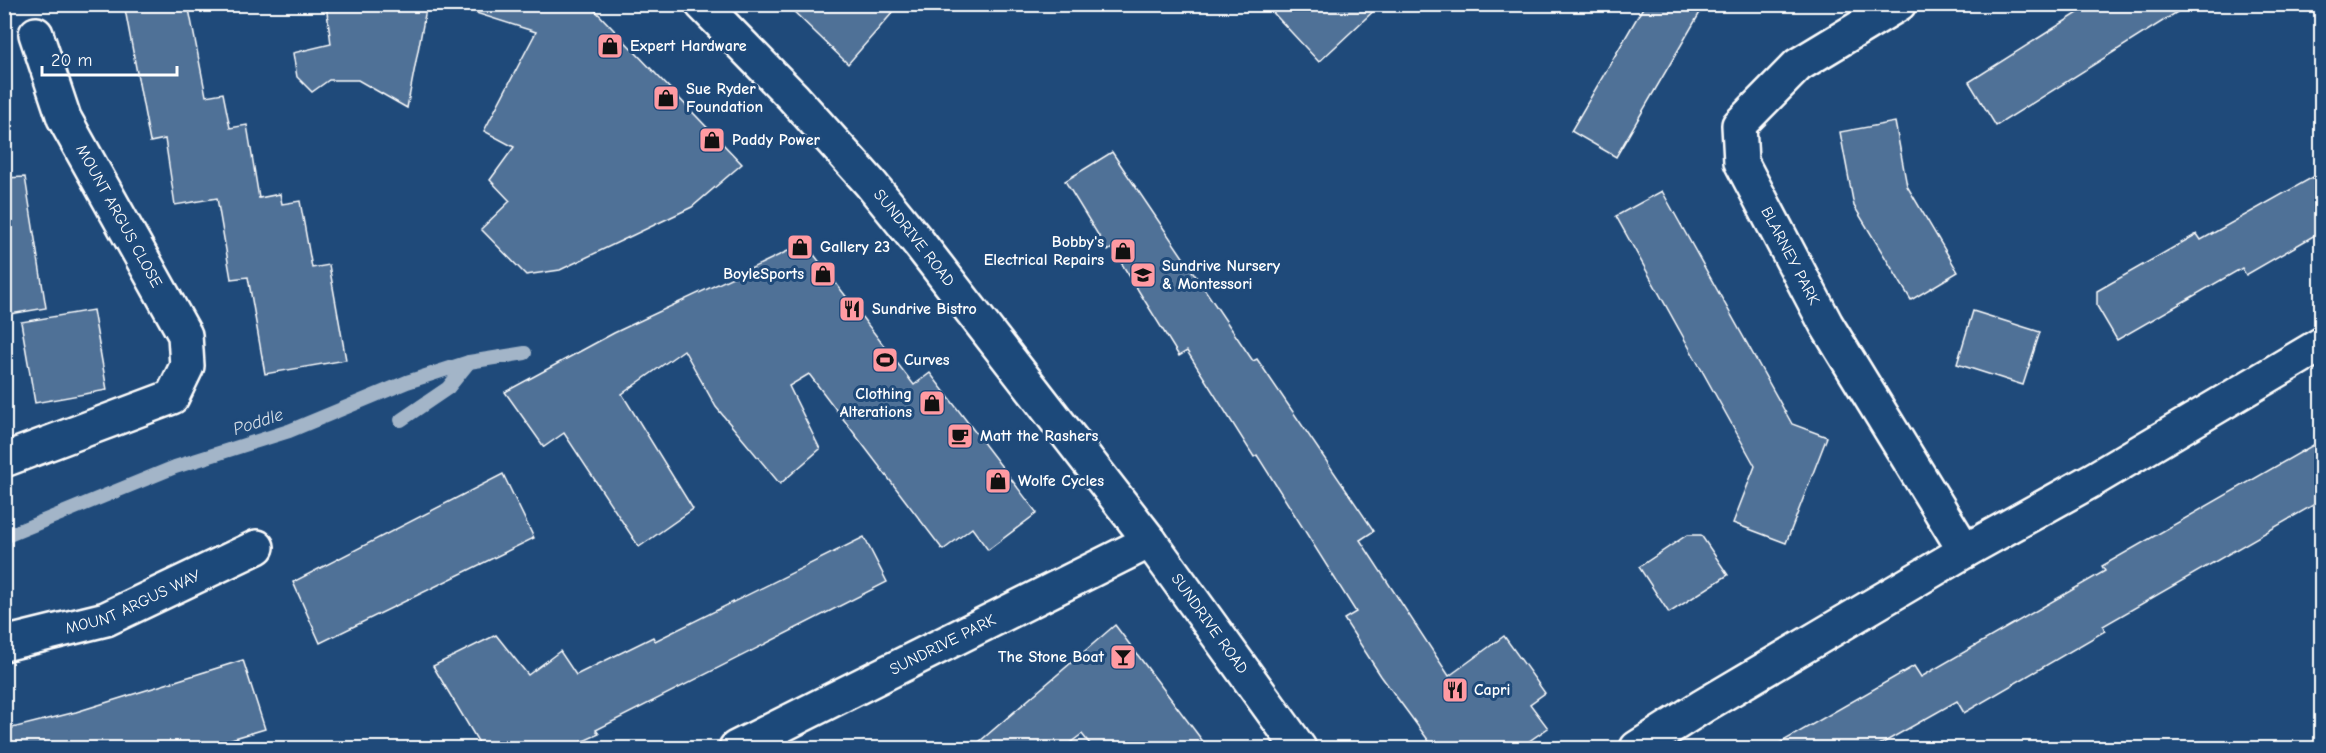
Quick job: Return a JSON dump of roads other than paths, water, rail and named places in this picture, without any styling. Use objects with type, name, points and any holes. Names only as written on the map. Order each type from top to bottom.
[{"type":"street","name":"SUNDRIVE ROAD","points":[[702,4],[793,97],[871,184],[1006,353],[1150,541],[1299,748]]},
{"type":"street","name":"BLARNEY PARK","points":[[1899,4],[1798,65],[1739,125],[1741,162],[1826,324],[1965,551]]},
{"type":"street","name":"MOUNT ARGUS CLOSE","points":[[4,460],[172,397],[187,366],[185,335],[64,118],[36,34]]},
{"type":"street","points":[[1637,748],[1703,706],[1965,551],[2096,478],[2322,344]]},
{"type":"street","name":"SUNDRIVE PARK","points":[[736,748],[1150,541]]},
{"type":"street","name":"MOUNT ARGUS WAY","points":[[4,644],[106,619],[257,547]]},
{"type":"waterway","name":"Poddle","points":[[4,537],[175,467],[289,431],[407,382],[469,362],[525,353]]},
{"type":"waterway","points":[[401,420],[448,388],[469,362]]},
{"type":"place","name":"Expert Hardware","points":[[610,46]]},
{"type":"place","name":"Sue Ryder Foundation","points":[[666,98]]},
{"type":"place","name":"Paddy Power","points":[[712,140]]},
{"type":"place","name":"Gallery 23","points":[[800,247]]},
{"type":"place","name":"Bobby's Electrical Repairs","points":[[1123,251]]},
{"type":"place","name":"BoyleSports","points":[[823,274]]},
{"type":"place","name":"Sundrive Nursery & Montessori","points":[[1143,275]]},
{"type":"place","name":"Sundrive Bistro","points":[[852,309]]},
{"type":"place","name":"Curves","points":[[885,360]]},
{"type":"place","name":"Clothing Alterations","points":[[932,403]]},
{"type":"place","name":"Matt the Rashers","points":[[960,436]]},
{"type":"place","name":"Wolfe Cycles","points":[[998,481]]},
{"type":"place","name":"The Stone Boat","points":[[1123,657]]},
{"type":"place","name":"Capri","points":[[1455,690]]}]
